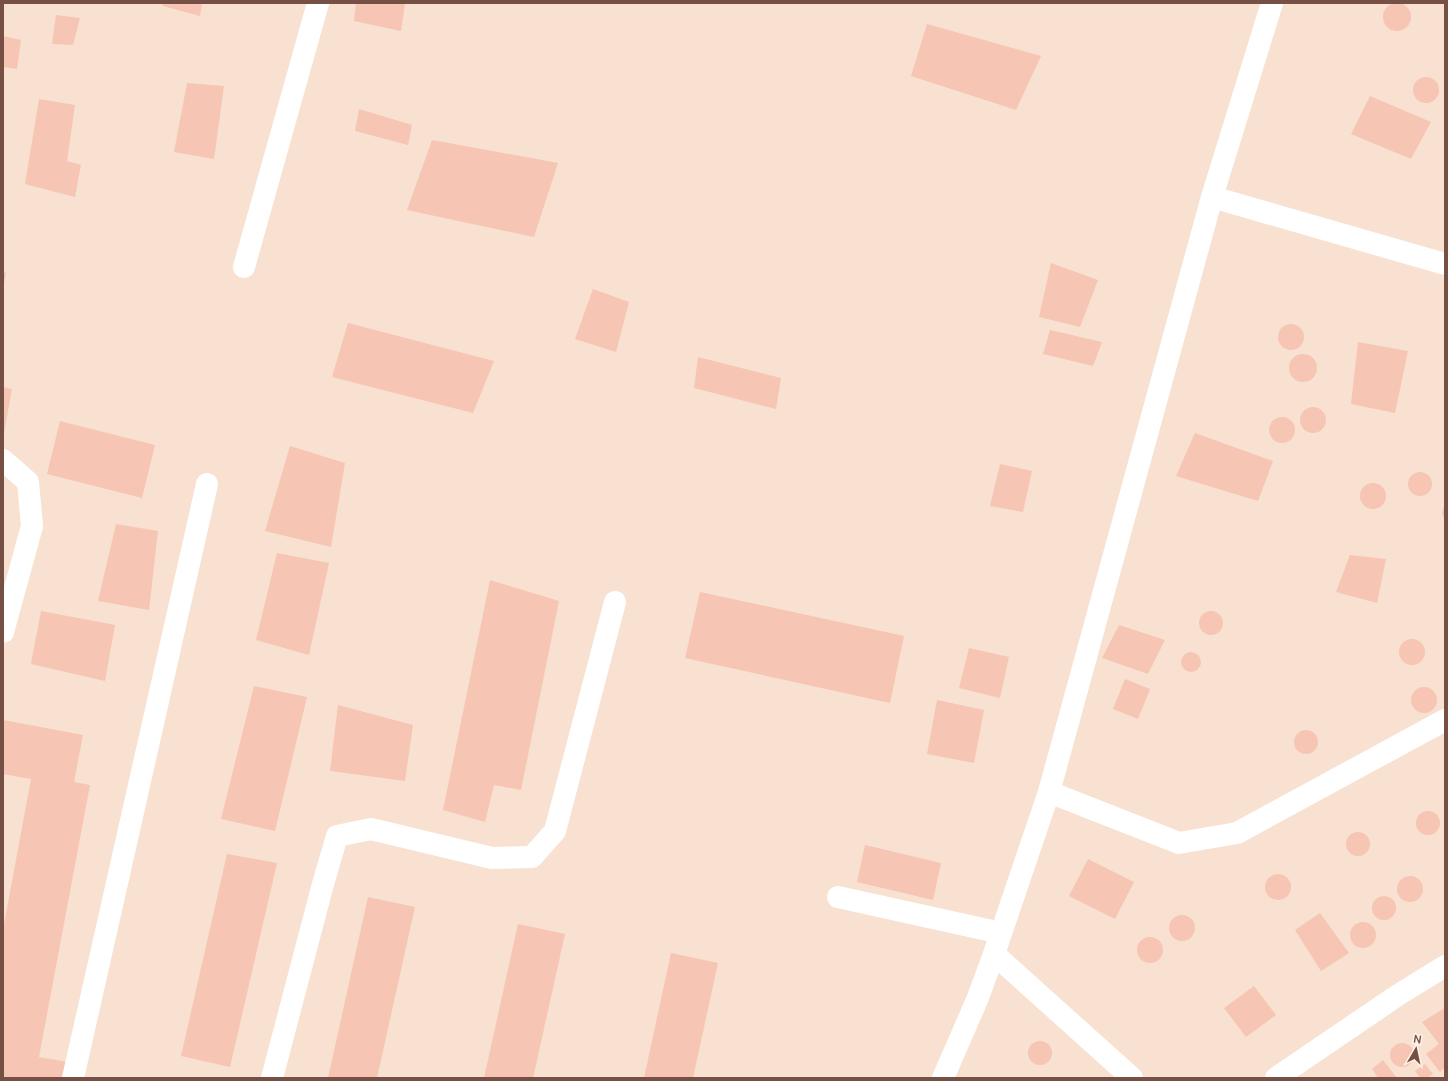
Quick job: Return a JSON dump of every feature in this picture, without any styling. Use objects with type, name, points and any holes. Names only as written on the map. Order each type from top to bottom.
[{"type":"street","points":[[244,267],[318,3]]},
{"type":"street","points":[[943,1078],[977,1000],[1049,792],[1212,197],[1272,3]]},
{"type":"street","points":[[1212,197],[1445,264]]},
{"type":"street","points":[[3,460],[28,482],[32,526],[3,632]]},
{"type":"street","points":[[73,1078],[207,484]]},
{"type":"street","points":[[272,1078],[337,836],[371,829],[492,858],[532,857],[556,831],[615,602]]},
{"type":"street","points":[[1049,792],[1179,843],[1237,833],[1445,720]]},
{"type":"street","points":[[838,897],[1001,933]]},
{"type":"street","points":[[994,954],[1132,1078]]},
{"type":"street","points":[[1276,1078],[1398,995],[1445,966]]},
{"type":"shaded area","points":[[3,3],[1445,3],[1445,1078],[3,1078]]},
{"type":"building","points":[[163,3],[202,3],[200,16],[163,6]]},
{"type":"building","points":[[356,3],[405,3],[401,31],[354,21]]},
{"type":"building","points":[[1397,3],[1407,7],[1411,17],[1407,27],[1397,31],[1387,27],[1383,17],[1387,7]]},
{"type":"building","points":[[56,15],[80,18],[73,45],[52,44]]},
{"type":"building","points":[[927,24],[1041,56],[1016,110],[911,76]]},
{"type":"building","points":[[3,36],[21,40],[17,69],[3,67]]},
{"type":"building","points":[[1426,77],[1435,81],[1439,90],[1435,99],[1426,103],[1417,99],[1413,90],[1417,81]]},
{"type":"building","points":[[187,83],[224,86],[214,159],[174,152]]},
{"type":"building","points":[[1370,96],[1431,122],[1411,159],[1351,134]]},
{"type":"building","points":[[39,99],[75,105],[67,161],[81,165],[75,197],[25,184]]},
{"type":"building","points":[[359,109],[412,125],[408,145],[355,131]]},
{"type":"building","points":[[432,140],[558,163],[534,237],[407,210]]},
{"type":"building","points":[[1051,263],[1098,280],[1080,327],[1039,317]]},
{"type":"building","points":[[3,272],[6,273],[4,284],[3,284]]},
{"type":"building","points":[[593,289],[629,302],[616,352],[575,339]]},
{"type":"building","points":[[348,323],[494,361],[473,413],[332,377]]},
{"type":"building","points":[[1291,324],[1300,328],[1304,337],[1300,346],[1291,350],[1282,346],[1278,337],[1282,328]]},
{"type":"building","points":[[1050,330],[1102,342],[1093,366],[1043,354]]},
{"type":"building","points":[[1358,342],[1408,351],[1395,413],[1351,404]]},
{"type":"building","points":[[1303,354],[1313,358],[1317,368],[1313,378],[1303,382],[1293,378],[1289,368],[1293,358]]},
{"type":"building","points":[[698,357],[781,378],[776,409],[694,388]]},
{"type":"building","points":[[3,387],[12,389],[4,433],[3,433]]},
{"type":"building","points":[[1313,407],[1322,411],[1326,420],[1322,429],[1313,433],[1304,429],[1300,420],[1304,411]]},
{"type":"building","points":[[1282,417],[1291,421],[1295,430],[1291,439],[1282,443],[1273,439],[1269,430],[1273,421]]},
{"type":"building","points":[[60,421],[155,445],[142,498],[47,474]]},
{"type":"building","points":[[1195,433],[1273,461],[1258,501],[1176,476]]},
{"type":"building","points":[[290,446],[345,463],[331,547],[265,531]]},
{"type":"building","points":[[1000,464],[1032,471],[1023,512],[990,506]]},
{"type":"building","points":[[1420,472],[1429,475],[1432,484],[1429,493],[1420,496],[1411,493],[1408,484],[1411,475]]},
{"type":"building","points":[[1373,483],[1382,487],[1386,496],[1382,505],[1373,509],[1364,505],[1360,496],[1364,487]]},
{"type":"building","points":[[1445,504],[1445,521],[1442,513]]},
{"type":"building","points":[[116,524],[158,531],[149,610],[98,601]]},
{"type":"building","points":[[277,553],[329,563],[309,655],[256,640]]},
{"type":"building","points":[[1350,555],[1386,559],[1377,603],[1336,592]]},
{"type":"building","points":[[490,580],[559,601],[521,790],[494,785],[485,822],[443,810]]},
{"type":"building","points":[[700,592],[904,636],[890,703],[685,658]]},
{"type":"building","points":[[41,611],[115,625],[105,681],[31,664]]},
{"type":"building","points":[[1211,611],[1220,614],[1223,623],[1220,632],[1211,635],[1202,632],[1199,623],[1202,614]]},
{"type":"building","points":[[1119,625],[1165,640],[1148,674],[1102,658]]},
{"type":"building","points":[[1412,639],[1421,643],[1425,652],[1421,661],[1412,665],[1403,661],[1399,652],[1403,643]]},
{"type":"building","points":[[969,648],[1009,657],[1000,698],[959,688]]},
{"type":"building","points":[[1191,652],[1198,655],[1201,662],[1198,669],[1191,672],[1184,669],[1181,662],[1184,655]]},
{"type":"building","points":[[1125,679],[1150,689],[1138,719],[1113,709]]},
{"type":"building","points":[[254,686],[307,697],[275,831],[221,819]]},
{"type":"building","points":[[1424,687],[1433,691],[1437,700],[1433,709],[1424,713],[1415,709],[1411,700],[1415,691]]},
{"type":"building","points":[[937,700],[984,710],[974,763],[927,754]]},
{"type":"building","points":[[338,705],[413,725],[405,781],[330,771]]},
{"type":"building","points":[[3,720],[83,735],[74,782],[90,785],[39,1057],[68,1062],[65,1078],[3,1078],[3,930],[31,779],[3,774]]},
{"type":"building","points":[[1306,730],[1315,733],[1318,742],[1315,751],[1306,754],[1297,751],[1294,742],[1297,733]]},
{"type":"building","points":[[1428,811],[1437,814],[1440,823],[1437,832],[1428,835],[1419,832],[1416,823],[1419,814]]},
{"type":"building","points":[[1358,832],[1367,835],[1370,844],[1367,853],[1358,856],[1349,853],[1346,844],[1349,835]]},
{"type":"building","points":[[865,845],[941,863],[933,900],[857,882]]},
{"type":"building","points":[[227,854],[277,863],[230,1067],[181,1056]]},
{"type":"building","points":[[1088,859],[1134,882],[1115,919],[1069,896]]},
{"type":"building","points":[[1278,874],[1287,878],[1291,887],[1287,896],[1278,900],[1269,896],[1265,887],[1269,878]]},
{"type":"building","points":[[1410,876],[1419,880],[1423,889],[1419,898],[1410,902],[1401,898],[1397,889],[1401,880]]},
{"type":"building","points":[[1384,896],[1393,899],[1396,908],[1393,917],[1384,920],[1375,917],[1372,908],[1375,899]]},
{"type":"building","points":[[368,897],[415,907],[377,1078],[328,1078]]},
{"type":"building","points":[[1320,913],[1349,953],[1321,971],[1295,930]]},
{"type":"building","points":[[1182,915],[1191,919],[1195,928],[1191,937],[1182,941],[1173,937],[1169,928],[1173,919]]},
{"type":"building","points":[[1363,922],[1372,926],[1376,935],[1372,944],[1363,948],[1354,944],[1350,935],[1354,926]]},
{"type":"building","points":[[518,924],[565,934],[533,1078],[484,1078]]},
{"type":"building","points":[[1150,937],[1159,941],[1163,950],[1159,959],[1150,963],[1141,959],[1137,950],[1141,941]]},
{"type":"building","points":[[671,953],[718,963],[693,1078],[644,1078]]},
{"type":"building","points":[[1254,986],[1276,1015],[1246,1037],[1224,1008]]},
{"type":"building","points":[[1445,1008],[1445,1067],[1440,1072],[1426,1054],[1439,1044],[1422,1022]]},
{"type":"building","points":[[1040,1041],[1049,1044],[1052,1053],[1049,1062],[1040,1065],[1031,1062],[1028,1053],[1031,1044]]},
{"type":"building","points":[[1402,1043],[1411,1046],[1414,1055],[1411,1064],[1402,1067],[1393,1064],[1390,1055],[1393,1046]]},
{"type":"building","points":[[1383,1060],[1397,1078],[1378,1078],[1372,1069]]},
{"type":"building","points":[[1425,1064],[1433,1074],[1427,1078],[1420,1078],[1415,1071]]}]
